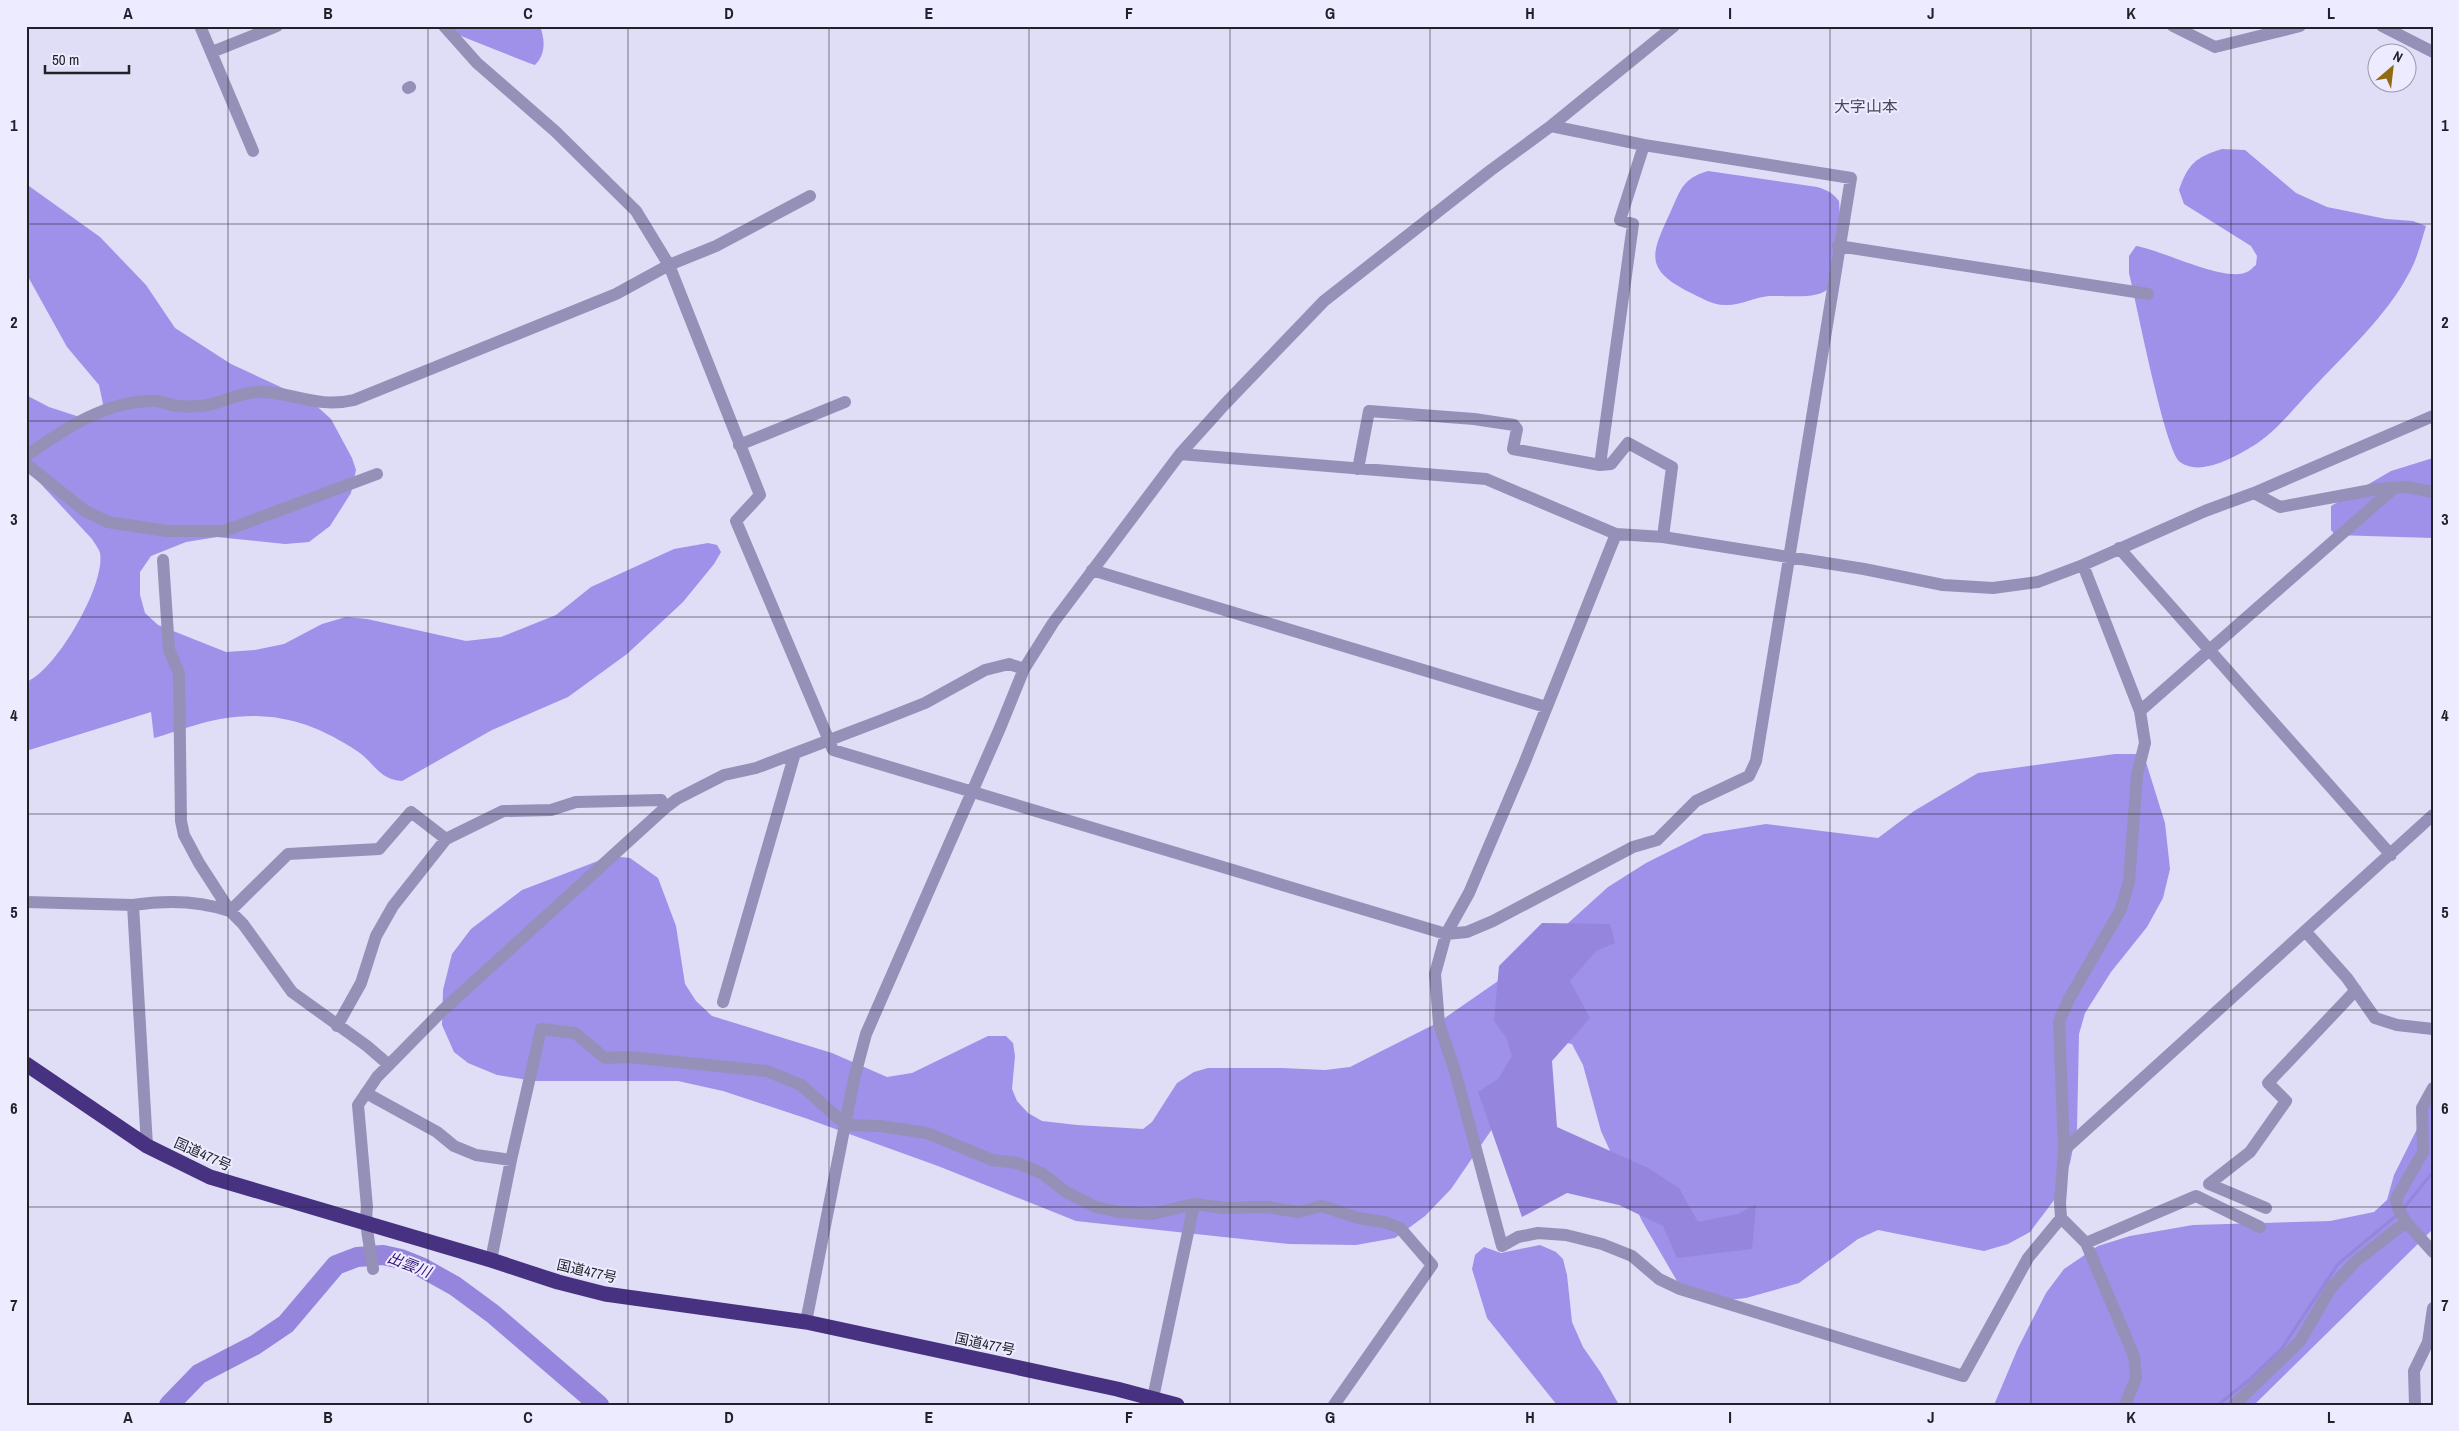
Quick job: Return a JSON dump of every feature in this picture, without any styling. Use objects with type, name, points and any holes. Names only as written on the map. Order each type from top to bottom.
[{"type":"highway","name":"国道477号","points":[[26,1064],[147,1146],[210,1177],[492,1260],[558,1282],[605,1294],[806,1322],[1153,1398],[1177,1405]]},
{"type":"street","points":[[200,26],[253,152]]},
{"type":"street","points":[[212,52],[277,26]]},
{"type":"street","points":[[444,26],[477,63],[556,132],[636,211],[669,265],[760,495],[736,521],[833,750],[1446,934],[1467,932],[1493,921],[1633,847],[1657,840],[1696,801],[1749,776],[1756,761],[1838,246],[1851,178],[1644,145],[1552,126]]},
{"type":"street","points":[[806,1322],[854,1079],[866,1034],[892,970],[973,792],[1024,669],[1053,622],[1180,454],[1324,301],[1490,170],[1552,126],[1674,26]]},
{"type":"street","points":[[2173,26],[2214,47],[2300,26]]},
{"type":"street","points":[[2382,26],[2433,52]]},
{"type":"street","points":[[1600,465],[1634,224],[1620,220],[1644,145]]},
{"type":"street","points":[[26,456],[68,428],[102,411],[132,402],[158,401],[179,406],[204,406],[256,392],[320,403],[336,404],[354,400],[616,294],[669,265],[716,246],[810,196]]},
{"type":"street","points":[[1838,246],[2148,294]]},
{"type":"street","points":[[740,445],[845,402]]},
{"type":"street","points":[[1358,469],[1369,411],[1514,425],[1517,429],[1513,449],[1600,465],[1611,464],[1628,443],[1672,467],[1663,537]]},
{"type":"street","points":[[1180,454],[1486,479],[1616,534],[1663,537],[1789,557],[1943,585],[1993,588],[2038,582],[2083,565],[2118,548],[2205,511],[2254,493],[2433,416]]},
{"type":"street","points":[[26,464],[84,511],[108,522],[167,531],[224,531],[377,474]]},
{"type":"street","points":[[2254,493],[2280,507],[2377,489],[2407,487],[2433,492]]},
{"type":"street","points":[[2140,711],[2394,488]]},
{"type":"street","points":[[1616,534],[1469,893],[1446,934],[1435,974],[1439,1024],[1455,1071],[1502,1246],[1518,1237],[1538,1233],[1566,1235],[1602,1244],[1632,1256],[1659,1279],[1680,1289],[1963,1376],[2028,1258],[2061,1218]]},
{"type":"street","points":[[2118,548],[2391,854]]},
{"type":"street","points":[[163,560],[169,650],[179,673],[181,822],[184,835],[199,863],[230,911],[243,924],[292,992],[367,1046],[389,1065]]},
{"type":"street","points":[[2083,565],[2140,711],[2145,743],[2136,775],[2129,882],[2122,909],[2069,999],[2059,1021],[2064,1150],[2060,1203],[2061,1218],[2086,1243],[2134,1356],[2136,1378],[2125,1405]]},
{"type":"street","points":[[1092,570],[1546,706]]},
{"type":"street","points":[[373,1269],[370,1241],[365,1223],[367,1206],[358,1105],[376,1077],[443,1010],[677,799],[724,775],[756,768],[828,742],[925,703],[985,670],[1009,664],[1024,669]]},
{"type":"street","points":[[723,1002],[795,753]]},
{"type":"street","points":[[337,1026],[360,983],[376,936],[393,906],[446,839],[503,811],[551,810],[576,802],[661,800],[665,808]]},
{"type":"street","points":[[230,911],[288,854],[379,850],[411,812],[446,839]]},
{"type":"street","points":[[2064,1150],[2433,815]]},
{"type":"street","points":[[26,902],[133,905],[149,902],[209,904],[230,911]]},
{"type":"street","points":[[133,905],[147,1146]]},
{"type":"street","points":[[2306,932],[2356,990],[2375,1018],[2397,1025],[2433,1029]]},
{"type":"street","points":[[2266,1208],[2209,1184],[2250,1152],[2286,1101],[2268,1083],[2356,990]]},
{"type":"street","points":[[492,1260],[511,1160],[541,1029],[575,1033],[605,1058],[629,1057],[767,1072],[801,1085],[846,1125],[880,1126],[927,1133],[992,1160],[1018,1163],[1043,1174],[1066,1192],[1088,1203],[1119,1212],[1152,1214],[1194,1204],[1224,1208],[1266,1207],[1298,1212],[1322,1206],[1358,1218],[1384,1222],[1400,1228],[1432,1265],[1334,1405]]},
{"type":"street","points":[[2433,1088],[2422,1108],[2423,1152],[2396,1199],[2402,1217],[2433,1252]]},
{"type":"street","points":[[366,1093],[437,1132],[454,1146],[476,1155],[511,1160]]},
{"type":"street","points":[[2086,1243],[2196,1196],[2260,1227]]},
{"type":"street","points":[[1153,1398],[1194,1204]]},
{"type":"street","points":[[2234,1405],[2300,1341],[2331,1288],[2402,1217]]},
{"type":"street","points":[[2414,1405],[2414,1371],[2428,1342],[2433,1308]]},
{"type":"shaded area","points":[[436,26],[540,26],[544,42],[543,52],[535,65]]},
{"type":"shaded area","points":[[2222,149],[2245,150],[2296,193],[2327,207],[2386,219],[2413,221],[2426,226],[2411,269],[2389,305],[2285,419],[2270,434],[2246,450],[2217,464],[2197,467],[2188,466],[2180,462],[2174,452],[2167,432],[2159,405],[2129,273],[2129,256],[2136,246],[2209,270],[2224,273],[2237,274],[2248,271],[2256,265],[2257,256],[2251,246],[2184,204],[2179,190],[2186,174],[2194,163],[2206,155]]},
{"type":"shaded area","points":[[1708,171],[1817,187],[1827,190],[1834,195],[1839,201],[1842,245],[1840,267],[1831,286],[1819,294],[1769,296],[1725,305],[1715,304],[1689,292],[1664,276],[1658,268],[1656,250],[1664,227],[1683,186],[1687,181]]},
{"type":"shaded area","points":[[26,186],[29,186],[100,237],[146,285],[175,328],[231,364],[311,401],[331,419],[352,458],[356,470],[351,493],[330,526],[309,542],[285,544],[217,537],[186,542],[151,556],[140,572],[140,595],[145,613],[158,625],[226,652],[255,650],[284,644],[322,624],[346,617],[367,619],[466,641],[501,637],[556,615],[591,587],[674,549],[708,543],[717,545],[721,552],[714,564],[683,602],[627,654],[568,697],[492,730],[402,781],[394,780],[382,774],[363,755],[324,732],[292,721],[258,716],[220,719],[154,738],[151,712],[26,751],[26,682],[38,675],[51,662],[76,625],[95,585],[100,567],[100,553],[92,539],[26,468],[26,395],[49,407],[92,421],[103,404],[99,385],[67,347],[26,273]]},
{"type":"shaded area","points":[[2433,458],[2433,538],[2335,535],[2331,530],[2331,506],[2391,471]]},
{"type":"shaded area","points":[[2115,754],[2136,754],[2145,759],[2165,823],[2170,869],[2163,898],[2147,927],[2111,972],[2085,1013],[2079,1034],[2077,1129],[2070,1163],[2061,1191],[2030,1232],[2008,1244],[1984,1251],[1878,1230],[1858,1239],[1799,1283],[1746,1298],[1710,1302],[1677,1281],[1642,1221],[1601,1131],[1583,1065],[1572,1044],[1553,1040],[1451,1189],[1425,1216],[1395,1238],[1356,1245],[1289,1244],[1076,1221],[938,1166],[805,1118],[723,1091],[678,1081],[534,1081],[497,1075],[468,1063],[454,1052],[442,1025],[443,990],[452,954],[471,929],[522,890],[611,856],[630,858],[658,878],[676,926],[685,984],[696,1001],[712,1016],[832,1053],[887,1077],[912,1073],[988,1036],[1006,1036],[1013,1043],[1015,1056],[1012,1089],[1017,1101],[1028,1113],[1042,1121],[1143,1129],[1152,1122],[1177,1083],[1194,1072],[1208,1068],[1325,1070],[1350,1067],[1439,1022],[1524,963],[1608,887],[1646,863],[1704,834],[1766,824],[1878,838],[1914,811],[1978,773]]},
{"type":"shaded area","points":[[1542,923],[1610,924],[1615,943],[1596,951],[1570,981],[1590,1018],[1552,1061],[1557,1127],[1648,1168],[1679,1188],[1698,1222],[1738,1214],[1756,1204],[1752,1249],[1677,1258],[1663,1226],[1619,1205],[1567,1193],[1522,1217],[1478,1092],[1498,1079],[1512,1056],[1507,1039],[1494,1021],[1499,966]]},
{"type":"shaded area","points":[[2433,1097],[2433,1229],[2254,1405],[1994,1405],[2018,1348],[2046,1293],[2064,1269],[2098,1246],[2130,1236],[2193,1225],[2330,1221],[2374,1212],[2387,1200],[2394,1175]]},
{"type":"shaded area","points":[[1540,1245],[1556,1252],[1563,1259],[1567,1275],[1572,1322],[1583,1347],[1601,1373],[1619,1405],[1557,1405],[1487,1318],[1472,1269],[1475,1255],[1484,1247],[1501,1253]]},
{"type":"waterway","points":[[2403,1209],[2433,1172]]},
{"type":"waterway","points":[[2218,1405],[2249,1380],[2282,1348],[2338,1264],[2397,1215]]},
{"type":"waterway","name":"出雲川","points":[[169,1405],[199,1374],[255,1345],[286,1324],[336,1265],[357,1257],[383,1255],[401,1259],[421,1267],[455,1286],[493,1314],[599,1405]]},
{"type":"district","name":"大字山本","points":[[1866,106]]}]
